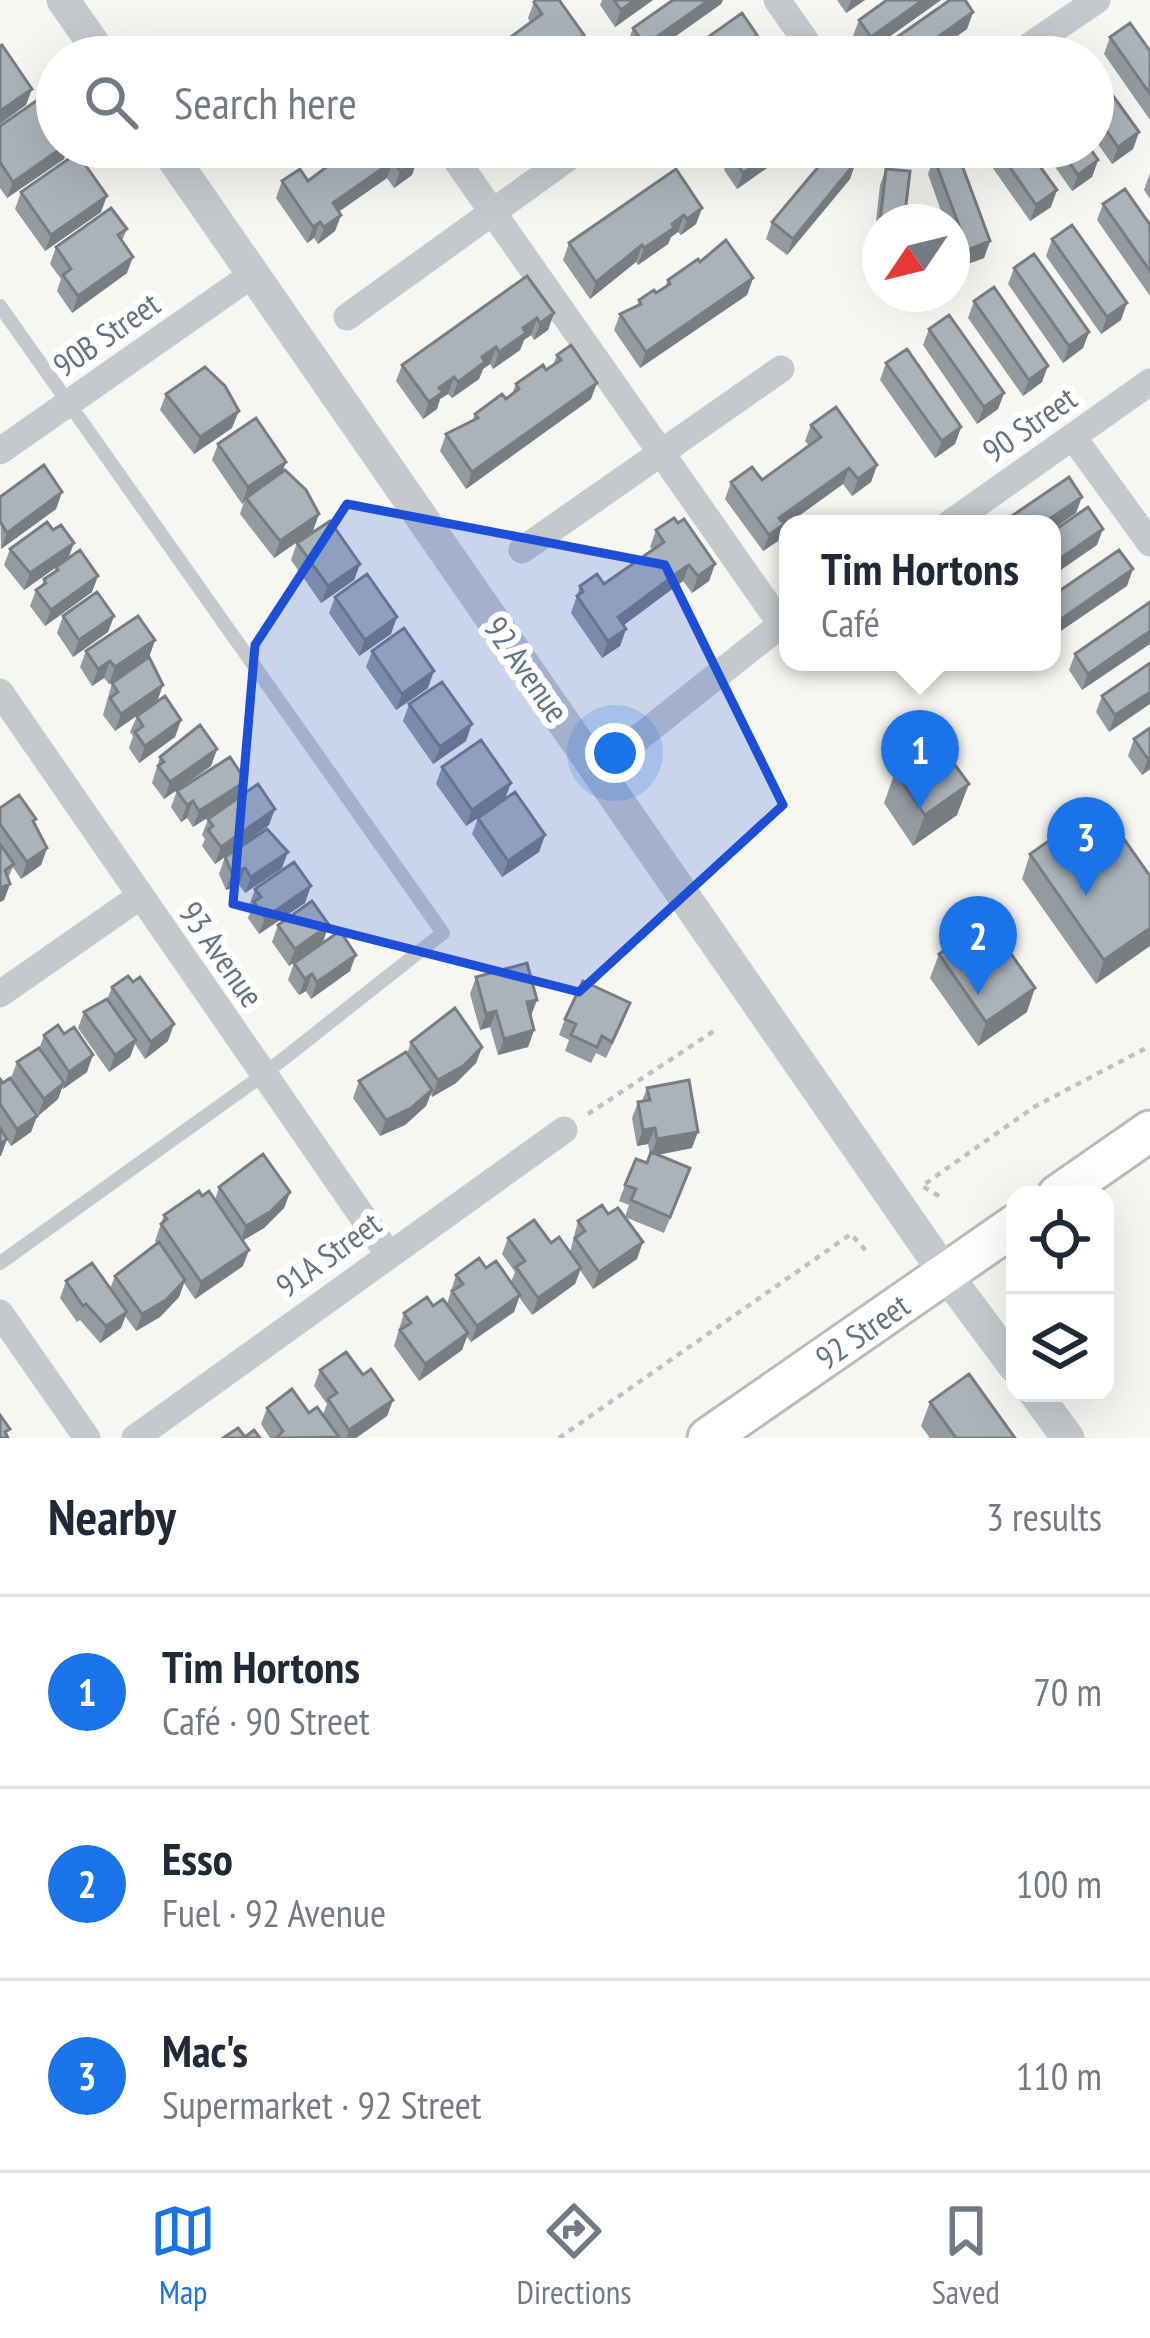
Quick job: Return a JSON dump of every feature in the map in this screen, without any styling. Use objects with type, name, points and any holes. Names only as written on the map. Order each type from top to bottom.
[{"type":"main road","points":[[1071,1186],[1150,1131]]},
{"type":"main road","name":"92 Street","points":[[708,1438],[1006,1231]]},
{"type":"street","points":[[63,0],[88,36]]},
{"type":"street","points":[[777,0],[803,36]]},
{"type":"street","points":[[1044,36],[1097,0]]},
{"type":"street","name":"92 Avenue","points":[[180,168],[1006,1355]]},
{"type":"street","points":[[462,168],[779,614]]},
{"type":"street","points":[[346,317],[554,168]]},
{"type":"street","name":"90B Street","points":[[0,452],[253,274]]},
{"type":"street","points":[[522,550],[781,369]]},
{"type":"street","name":"90 Street","points":[[962,515],[1150,382]]},
{"type":"street","points":[[1073,437],[1150,543]]},
{"type":"street","points":[[597,771],[779,625]]},
{"type":"street","name":"93 Avenue","points":[[3,704],[389,1255]]},
{"type":"street","points":[[0,994],[139,897]]},
{"type":"street","name":"91A Street","points":[[135,1438],[564,1130]]},
{"type":"street","points":[[0,1313],[87,1438]]},
{"type":"street","points":[[1041,1402],[1068,1438]]},
{"type":"lane","points":[[0,306],[443,933],[263,1075],[0,1262]]},
{"type":"path","points":[[564,1130],[714,1031]]},
{"type":"path","points":[[939,1196],[922,1186],[1034,1107],[1150,1046]]},
{"type":"path","points":[[559,1438],[851,1234],[866,1251]]},
{"type":"highlighted area","points":[[347,504],[665,565],[783,805],[579,992],[233,904],[255,645]]},
{"type":"building","points":[[559,0],[584,35],[512,36],[542,14],[534,2]]},
{"type":"building","points":[[614,0],[635,0],[621,10]]},
{"type":"building","points":[[673,0],[709,0],[658,36],[639,36],[633,28]]},
{"type":"building","points":[[887,0],[923,0],[872,36],[859,20]]},
{"type":"building","points":[[950,0],[965,0],[973,12],[939,36],[899,36]]},
{"type":"building","points":[[742,13],[757,35],[756,36],[710,36]]},
{"type":"building","points":[[1130,23],[1150,51],[1150,94],[1114,36]]},
{"type":"building","points":[[0,46],[32,89],[0,111]]},
{"type":"building","points":[[1114,97],[1139,132],[1118,147],[1114,141]]},
{"type":"building","points":[[36,101],[36,166],[13,182],[0,162],[0,126]]},
{"type":"building","points":[[55,168],[87,168],[107,196],[51,235],[21,192]]},
{"type":"building","points":[[325,168],[383,168],[333,203],[341,215],[324,227],[320,222],[313,227],[282,181],[300,169],[308,181]]},
{"type":"building","points":[[817,168],[851,168],[793,239],[772,222]]},
{"type":"building","points":[[938,168],[963,168],[990,241],[970,249],[970,204],[951,204]]},
{"type":"building","points":[[1010,168],[1041,168],[1057,190],[1036,205]]},
{"type":"building","points":[[676,169],[702,208],[687,219],[684,215],[672,224],[674,228],[642,245],[596,282],[569,243]]},
{"type":"building","points":[[886,169],[910,171],[906,204],[882,204]]},
{"type":"building","points":[[1125,189],[1150,225],[1150,271],[1103,204]]},
{"type":"building","points":[[111,208],[127,229],[118,235],[133,257],[78,296],[63,275],[71,269],[56,247]]},
{"type":"building","points":[[1072,225],[1127,303],[1107,317],[1052,239]]},
{"type":"building","points":[[726,240],[753,278],[646,352],[620,314],[670,284],[668,280]]},
{"type":"building","points":[[1034,254],[1089,332],[1069,346],[1014,268]]},
{"type":"building","points":[[527,276],[554,313],[540,323],[537,318],[523,328],[526,333],[499,352],[496,347],[482,357],[485,362],[458,382],[454,377],[429,402],[402,365]]},
{"type":"building","points":[[994,287],[1048,366],[1029,380],[974,301]]},
{"type":"building","points":[[949,315],[1004,393],[984,407],[929,329]]},
{"type":"building","points":[[571,345],[597,383],[472,472],[446,434],[478,418],[475,414],[502,394],[506,399],[519,389],[516,384],[543,365],[546,370],[561,360],[557,355]]},
{"type":"building","points":[[907,349],[961,427],[942,441],[886,363]]},
{"type":"building","points":[[205,367],[225,386],[239,411],[200,437],[166,394]]},
{"type":"building","points":[[836,407],[877,465],[858,479],[849,468],[779,515],[779,528],[769,535],[731,482],[752,467],[762,480],[821,437],[811,425]]},
{"type":"building","points":[[256,418],[286,462],[248,487],[218,444]]},
{"type":"building","points":[[44,465],[62,492],[7,533],[0,521],[0,497]]},
{"type":"building","points":[[285,470],[306,490],[319,514],[280,541],[246,498]]},
{"type":"building","points":[[1069,477],[1082,497],[1055,515],[1013,515]]},
{"type":"building","points":[[1088,507],[1103,529],[1061,558],[1061,526]]},
{"type":"building","points":[[674,518],[678,523],[684,519],[715,564],[698,576],[689,565],[684,568],[618,617],[626,629],[608,641],[577,596],[583,592],[580,586],[597,574],[604,584],[664,542],[656,530]]},
{"type":"building","points":[[330,521],[360,564],[328,586],[297,543]]},
{"type":"building","points":[[47,522],[53,530],[61,525],[74,543],[30,573],[10,549]]},
{"type":"building","points":[[80,550],[98,576],[51,610],[36,590]]},
{"type":"building","points":[[1119,550],[1133,569],[1061,619],[1061,590]]},
{"type":"building","points":[[367,574],[397,617],[365,640],[335,597]]},
{"type":"building","points":[[97,592],[114,616],[79,640],[63,616]]},
{"type":"building","points":[[1150,602],[1150,631],[1088,674],[1075,654]]},
{"type":"building","points":[[138,616],[155,640],[115,667],[110,661],[98,669],[86,651]]},
{"type":"building","points":[[404,628],[434,671],[402,694],[372,651]]},
{"type":"building","points":[[149,657],[163,685],[121,714],[110,698],[118,692],[112,683]]},
{"type":"building","points":[[1150,663],[1150,692],[1115,715],[1102,696]]},
{"type":"building","points":[[442,682],[472,724],[440,747],[409,704]]},
{"type":"building","points":[[165,696],[181,720],[145,746],[135,732],[143,726],[137,716]]},
{"type":"building","points":[[200,725],[217,749],[170,782],[158,766],[164,762],[160,757]]},
{"type":"building","points":[[1150,728],[1150,757],[1148,759],[1134,739]]},
{"type":"building","points":[[481,740],[511,783],[472,810],[442,767]]},
{"type":"building","points":[[938,742],[969,784],[925,815],[895,772]]},
{"type":"building","points":[[230,757],[246,781],[199,811],[193,801],[187,805],[177,791]]},
{"type":"building","points":[[258,784],[275,809],[221,847],[208,830],[213,826],[208,819]]},
{"type":"building","points":[[515,792],[545,835],[508,861],[478,818]]},
{"type":"building","points":[[19,795],[36,819],[47,848],[27,862],[0,824],[0,808]]},
{"type":"building","points":[[1100,805],[1150,876],[1150,928],[1104,960],[1030,854]]},
{"type":"building","points":[[267,829],[288,852],[251,877],[245,868],[232,873],[225,857]]},
{"type":"building","points":[[0,844],[14,864],[5,870],[10,884],[0,888]]},
{"type":"building","points":[[294,862],[311,886],[265,918],[254,902],[261,897],[255,889]]},
{"type":"building","points":[[312,901],[329,925],[295,949],[278,925]]},
{"type":"building","points":[[987,920],[1035,988],[986,1022],[939,954]]},
{"type":"building","points":[[340,931],[356,955],[317,982],[312,974],[305,979],[294,963]]},
{"type":"building","points":[[527,963],[537,1000],[527,1002],[534,1030],[504,1039],[496,1011],[486,1014],[476,977]]},
{"type":"building","points":[[128,976],[133,982],[140,977],[174,1024],[151,1042],[112,987]]},
{"type":"building","points":[[583,981],[630,1003],[612,1042],[602,1036],[597,1047],[571,1035],[576,1024],[565,1019]]},
{"type":"building","points":[[107,999],[136,1040],[115,1055],[84,1012]]},
{"type":"building","points":[[455,1008],[482,1047],[463,1066],[438,1080],[411,1042]]},
{"type":"building","points":[[58,1025],[64,1034],[74,1027],[93,1055],[69,1072],[44,1035]]},
{"type":"building","points":[[39,1048],[64,1083],[44,1099],[17,1062]]},
{"type":"building","points":[[406,1052],[432,1090],[411,1108],[386,1120],[359,1081]]},
{"type":"building","points":[[10,1078],[37,1116],[17,1129],[0,1104],[0,1079],[3,1083]]},
{"type":"building","points":[[689,1080],[698,1132],[657,1139],[655,1128],[643,1130],[638,1102],[650,1100],[647,1088]]},
{"type":"building","points":[[651,1152],[690,1168],[670,1217],[631,1200],[636,1189],[625,1185],[636,1159],[647,1163]]},
{"type":"building","points":[[263,1154],[290,1192],[246,1226],[219,1187]]},
{"type":"building","points":[[199,1191],[202,1196],[209,1191],[249,1250],[201,1282],[161,1224],[167,1219],[164,1215]]},
{"type":"building","points":[[602,1205],[608,1214],[618,1208],[643,1242],[599,1272],[575,1238],[585,1231],[578,1221]]},
{"type":"building","points":[[534,1220],[551,1243],[559,1237],[581,1268],[538,1298],[516,1267],[525,1261],[508,1238]]},
{"type":"building","points":[[159,1242],[185,1280],[166,1300],[142,1314],[115,1276]]},
{"type":"building","points":[[479,1258],[486,1268],[496,1261],[520,1295],[477,1326],[452,1291],[463,1284],[456,1275]]},
{"type":"building","points":[[92,1263],[127,1312],[106,1326],[83,1306],[66,1281]]},
{"type":"building","points":[[427,1297],[433,1306],[443,1299],[468,1333],[425,1364],[400,1330],[411,1323],[404,1313]]},
{"type":"building","points":[[346,1352],[363,1375],[371,1369],[393,1400],[349,1430],[328,1399],[337,1393],[320,1370]]},
{"type":"building","points":[[969,1374],[1015,1438],[956,1438],[930,1402]]},
{"type":"building","points":[[292,1389],[309,1413],[317,1407],[339,1437],[276,1438],[283,1431],[267,1408]]},
{"type":"building","points":[[0,1415],[10,1429],[5,1432],[8,1438],[0,1438]]},
{"type":"building","points":[[238,1428],[245,1437],[254,1430],[260,1438],[223,1438]]},
{"type":"place","name":"Tim Hortons","points":[[920,809]]},
{"type":"place","name":"Mac's","points":[[1086,896]]},
{"type":"place","name":"Esso","points":[[978,995]]}]
